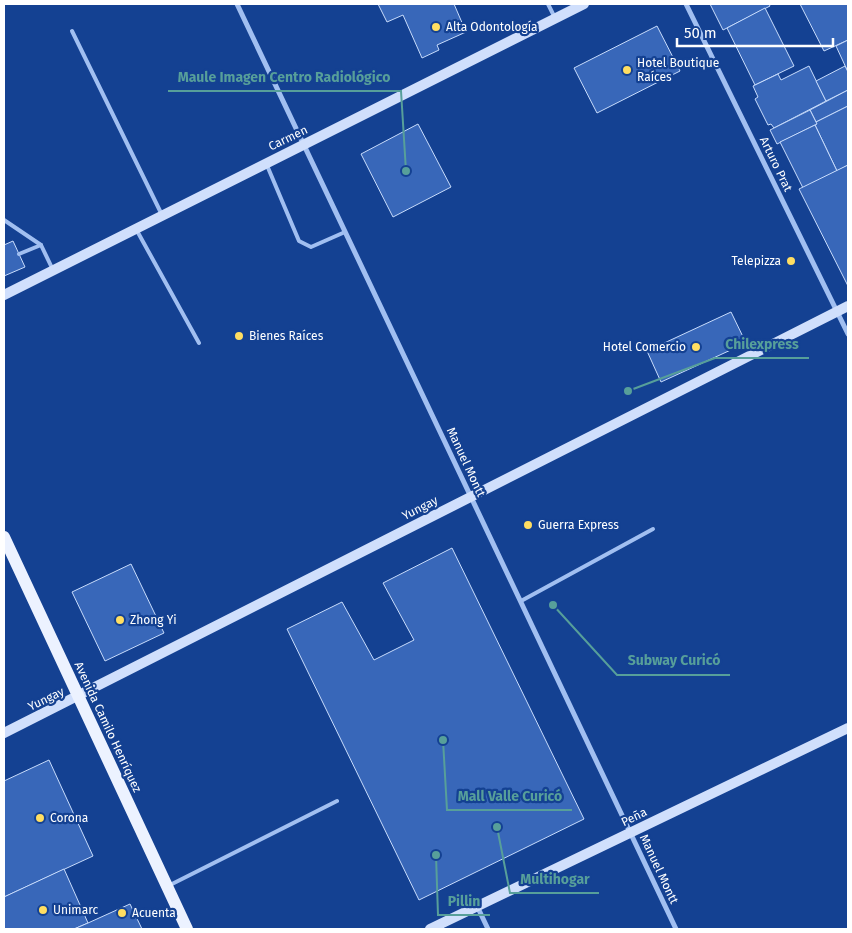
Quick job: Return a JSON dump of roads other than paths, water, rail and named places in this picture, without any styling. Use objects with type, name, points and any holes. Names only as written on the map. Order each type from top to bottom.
[{"type":"main road","name":"Avenida Camilo Henríquez","points":[[4,537],[187,929]]},
{"type":"street","name":"Manuel Montt","points":[[237,4],[676,929]]},
{"type":"street","name":"Carmen","points":[[4,295],[584,4]]},
{"type":"street","name":"Arturo Prat","points":[[686,4],[848,334]]},
{"type":"street","name":"Yungay","points":[[4,733],[848,306]]},
{"type":"street","name":"Peña","points":[[430,929],[848,728]]},
{"type":"street","points":[[477,906],[488,929]]},
{"type":"lane","points":[[548,4],[555,18]]},
{"type":"lane","points":[[72,31],[162,216]]},
{"type":"lane","points":[[266,163],[300,241],[311,247],[345,232]]},
{"type":"lane","points":[[4,220],[41,245],[54,270]]},
{"type":"lane","points":[[136,228],[199,343]]},
{"type":"lane","points":[[20,254],[41,245]]},
{"type":"lane","points":[[521,601],[653,529]]},
{"type":"lane","points":[[167,887],[337,800]]},
{"type":"place","name":"Alta Odontología","points":[[436,27]]},
{"type":"place","name":"Hotel Boutique Raíces","points":[[627,70]]},
{"type":"place","name":"Maule Imagen Centro Radiológico","points":[[406,171]]},
{"type":"place","name":"Telepizza","points":[[791,261]]},
{"type":"place","name":"Bienes Raíces","points":[[239,336]]},
{"type":"place","name":"Hotel Comercio","points":[[696,347]]},
{"type":"place","name":"Chilexpress","points":[[628,391]]},
{"type":"place","name":"Guerra Express","points":[[528,525]]},
{"type":"place","name":"Subway Curicó","points":[[553,605]]},
{"type":"place","name":"Zhong Yi","points":[[120,620]]},
{"type":"place","name":"Mall Valle Curicó","points":[[443,740]]},
{"type":"place","name":"Corona","points":[[40,818]]},
{"type":"place","name":"Multihogar","points":[[497,827]]},
{"type":"place","name":"Pillin","points":[[436,855]]},
{"type":"place","name":"Unimarc","points":[[43,910]]},
{"type":"place","name":"Acuenta","points":[[122,913]]}]
